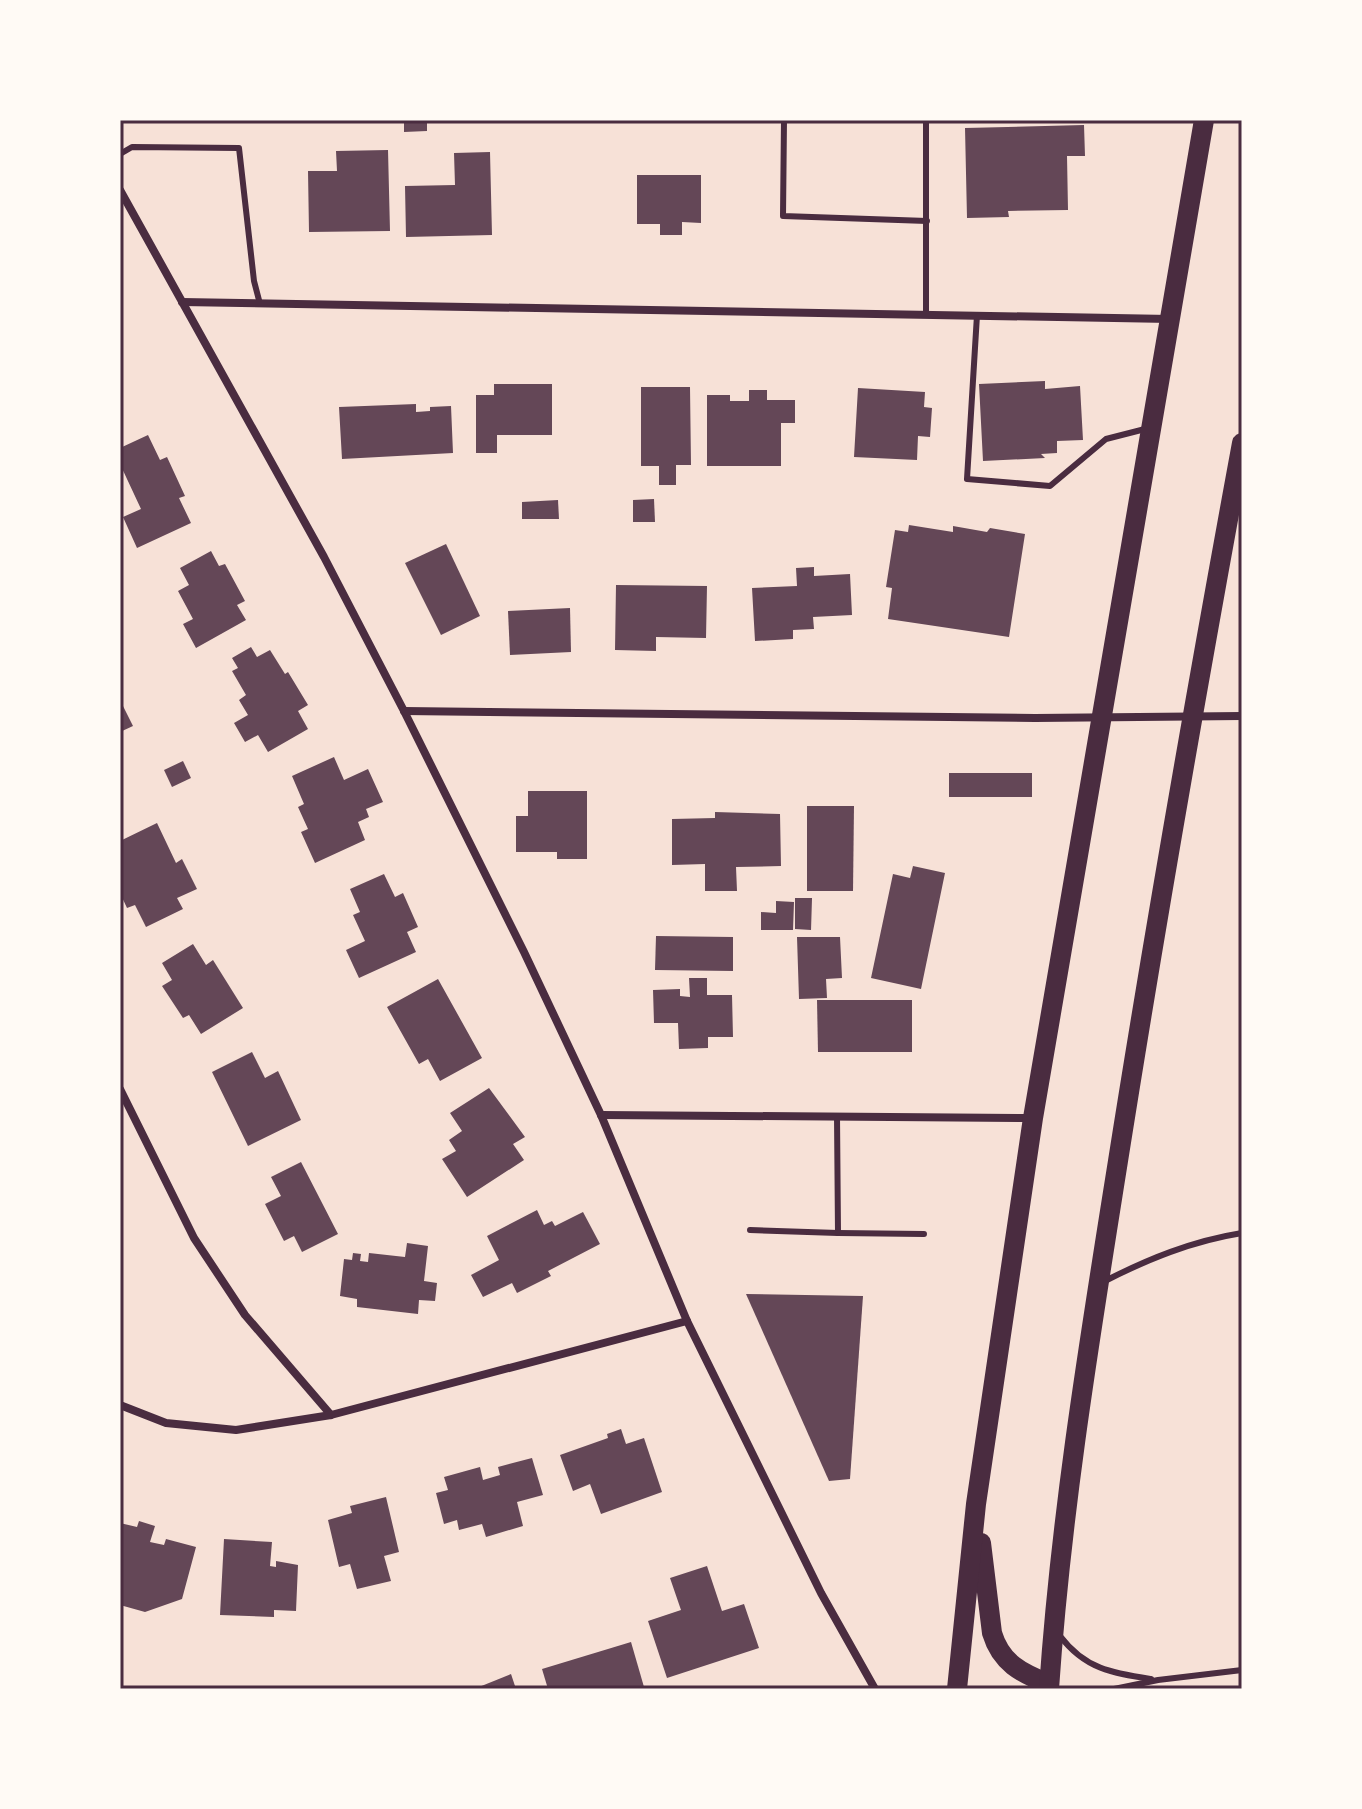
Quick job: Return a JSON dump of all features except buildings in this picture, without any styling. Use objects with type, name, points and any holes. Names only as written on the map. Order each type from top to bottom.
[{"type":"main road","points":[[957,1689],[976,1504],[1033,1118],[1152,427],[1201,121]]},
{"type":"main road","points":[[976,1504],[996,1646],[1010,1665],[1049,1686],[1071,1461],[1098,1285],[1192,716],[1242,443]]},
{"type":"street","points":[[120,190],[324,557],[404,711],[601,1115],[687,1321],[821,1593],[875,1689]]},
{"type":"street","points":[[182,302],[1170,319]]},
{"type":"street","points":[[404,711],[1242,716]]},
{"type":"street","points":[[120,1089],[194,1238],[245,1315],[331,1415]]},
{"type":"street","points":[[601,1115],[1033,1118]]},
{"type":"street","points":[[120,1405],[166,1423],[236,1430],[331,1415],[687,1321]]},
{"type":"lane","points":[[784,120],[783,216],[927,221]]},
{"type":"lane","points":[[926,120],[926,315]]},
{"type":"lane","points":[[120,154],[132,147],[239,148],[254,281],[260,304]]},
{"type":"lane","points":[[977,315],[967,479],[1050,486],[1106,439],[1152,427]]},
{"type":"lane","points":[[837,1116],[838,1233]]},
{"type":"lane","points":[[750,1230],[924,1234]]},
{"type":"lane","points":[[1098,1285],[1148,1259],[1209,1238],[1242,1233]]},
{"type":"lane","points":[[1053,1627],[1081,1659],[1119,1674],[1158,1680]]},
{"type":"lane","points":[[1114,1689],[1158,1680],[1242,1670]]},
{"type":"lane","points":[[1158,1680],[1159,1689]]}]
